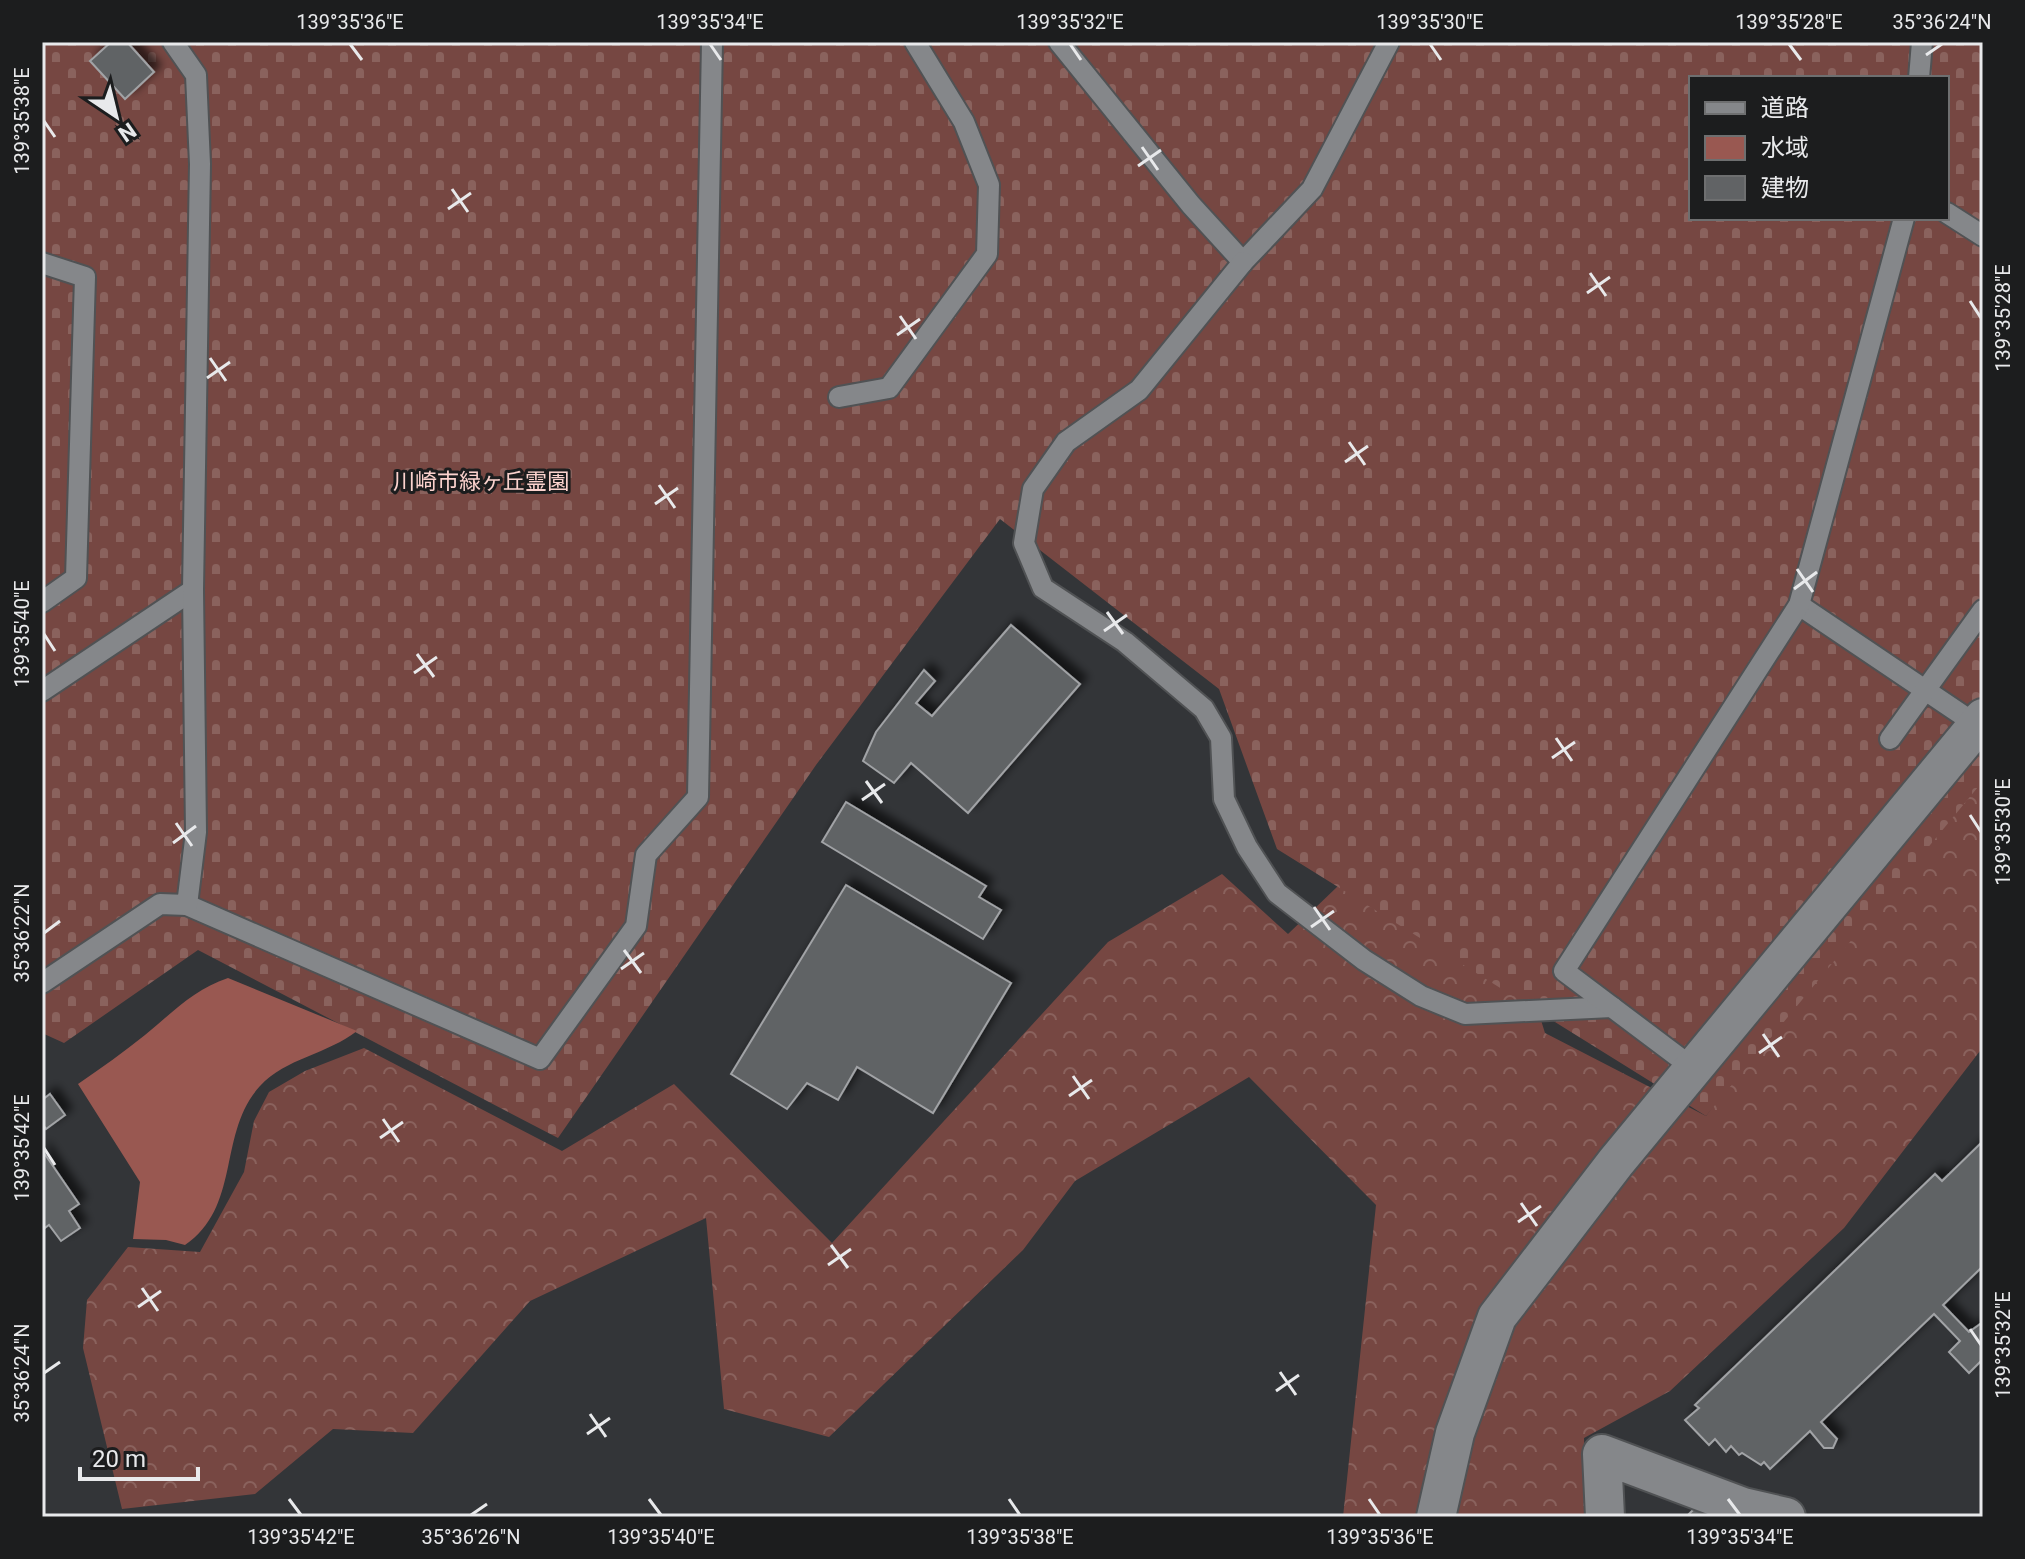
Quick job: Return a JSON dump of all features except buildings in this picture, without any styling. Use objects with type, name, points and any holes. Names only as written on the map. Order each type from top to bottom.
[{"type":"street","points":[[1436,1517],[1455,1433],[1497,1317],[1693,1068],[1980,721]]},
{"type":"street","points":[[1605,1517],[1602,1454],[1743,1507],[1786,1517]]},
{"type":"lane","points":[[173,42],[196,75],[200,164],[193,590],[196,832],[187,905]]},
{"type":"lane","points":[[42,983],[160,904],[187,905],[540,1059],[636,926],[646,855],[698,797],[712,42]]},
{"type":"lane","points":[[839,397],[889,388],[987,254],[989,185],[964,122],[915,42]]},
{"type":"lane","points":[[1059,42],[1191,205],[1243,262]]},
{"type":"lane","points":[[1389,42],[1312,189],[1243,262],[1139,390],[1066,442],[1033,489],[1024,543],[1043,588],[1125,642],[1204,709],[1221,738],[1224,799],[1247,847],[1277,893],[1364,960],[1421,996],[1465,1014],[1612,1007]]},
{"type":"lane","points":[[1919,76],[1922,42]]},
{"type":"lane","points":[[1949,214],[1983,236]]},
{"type":"lane","points":[[1693,1068],[1564,971],[1799,605],[1903,220]]},
{"type":"lane","points":[[42,263],[85,277],[76,578],[42,602]]},
{"type":"lane","points":[[42,691],[193,590]]},
{"type":"lane","points":[[1799,605],[1980,721]]},
{"type":"lane","points":[[1890,739],[1983,610]]},
{"type":"green space","name":"川崎市緑ヶ丘霊園","points":[[42,42],[1983,42],[1983,781],[1706,1116],[1277,849],[1219,689],[1000,519],[816,765],[558,1138],[198,950],[64,1043],[42,1033]]},
{"type":"green space","points":[[1485,745],[1514,934],[1545,1033],[1706,1116],[1983,745],[1983,1047],[1844,1228],[1670,1391],[1584,1438],[1586,1517],[1343,1517],[1376,1205],[1249,1077],[1075,1181],[1023,1250],[829,1437],[724,1409],[706,1218],[530,1301],[413,1433],[333,1429],[255,1494],[122,1509],[83,1348],[87,1300],[128,1247],[200,1252],[244,1172],[254,1121],[269,1092],[305,1071],[364,1048],[562,1151],[674,1084],[832,1243],[1108,942],[1222,874],[1288,934]]},
{"type":"water","points":[[228,978],[357,1031],[294,1062],[260,1086],[238,1125],[222,1190],[215,1210],[203,1229],[185,1245],[166,1240],[133,1239],[140,1182],[78,1084],[129,1048],[194,995]]}]
